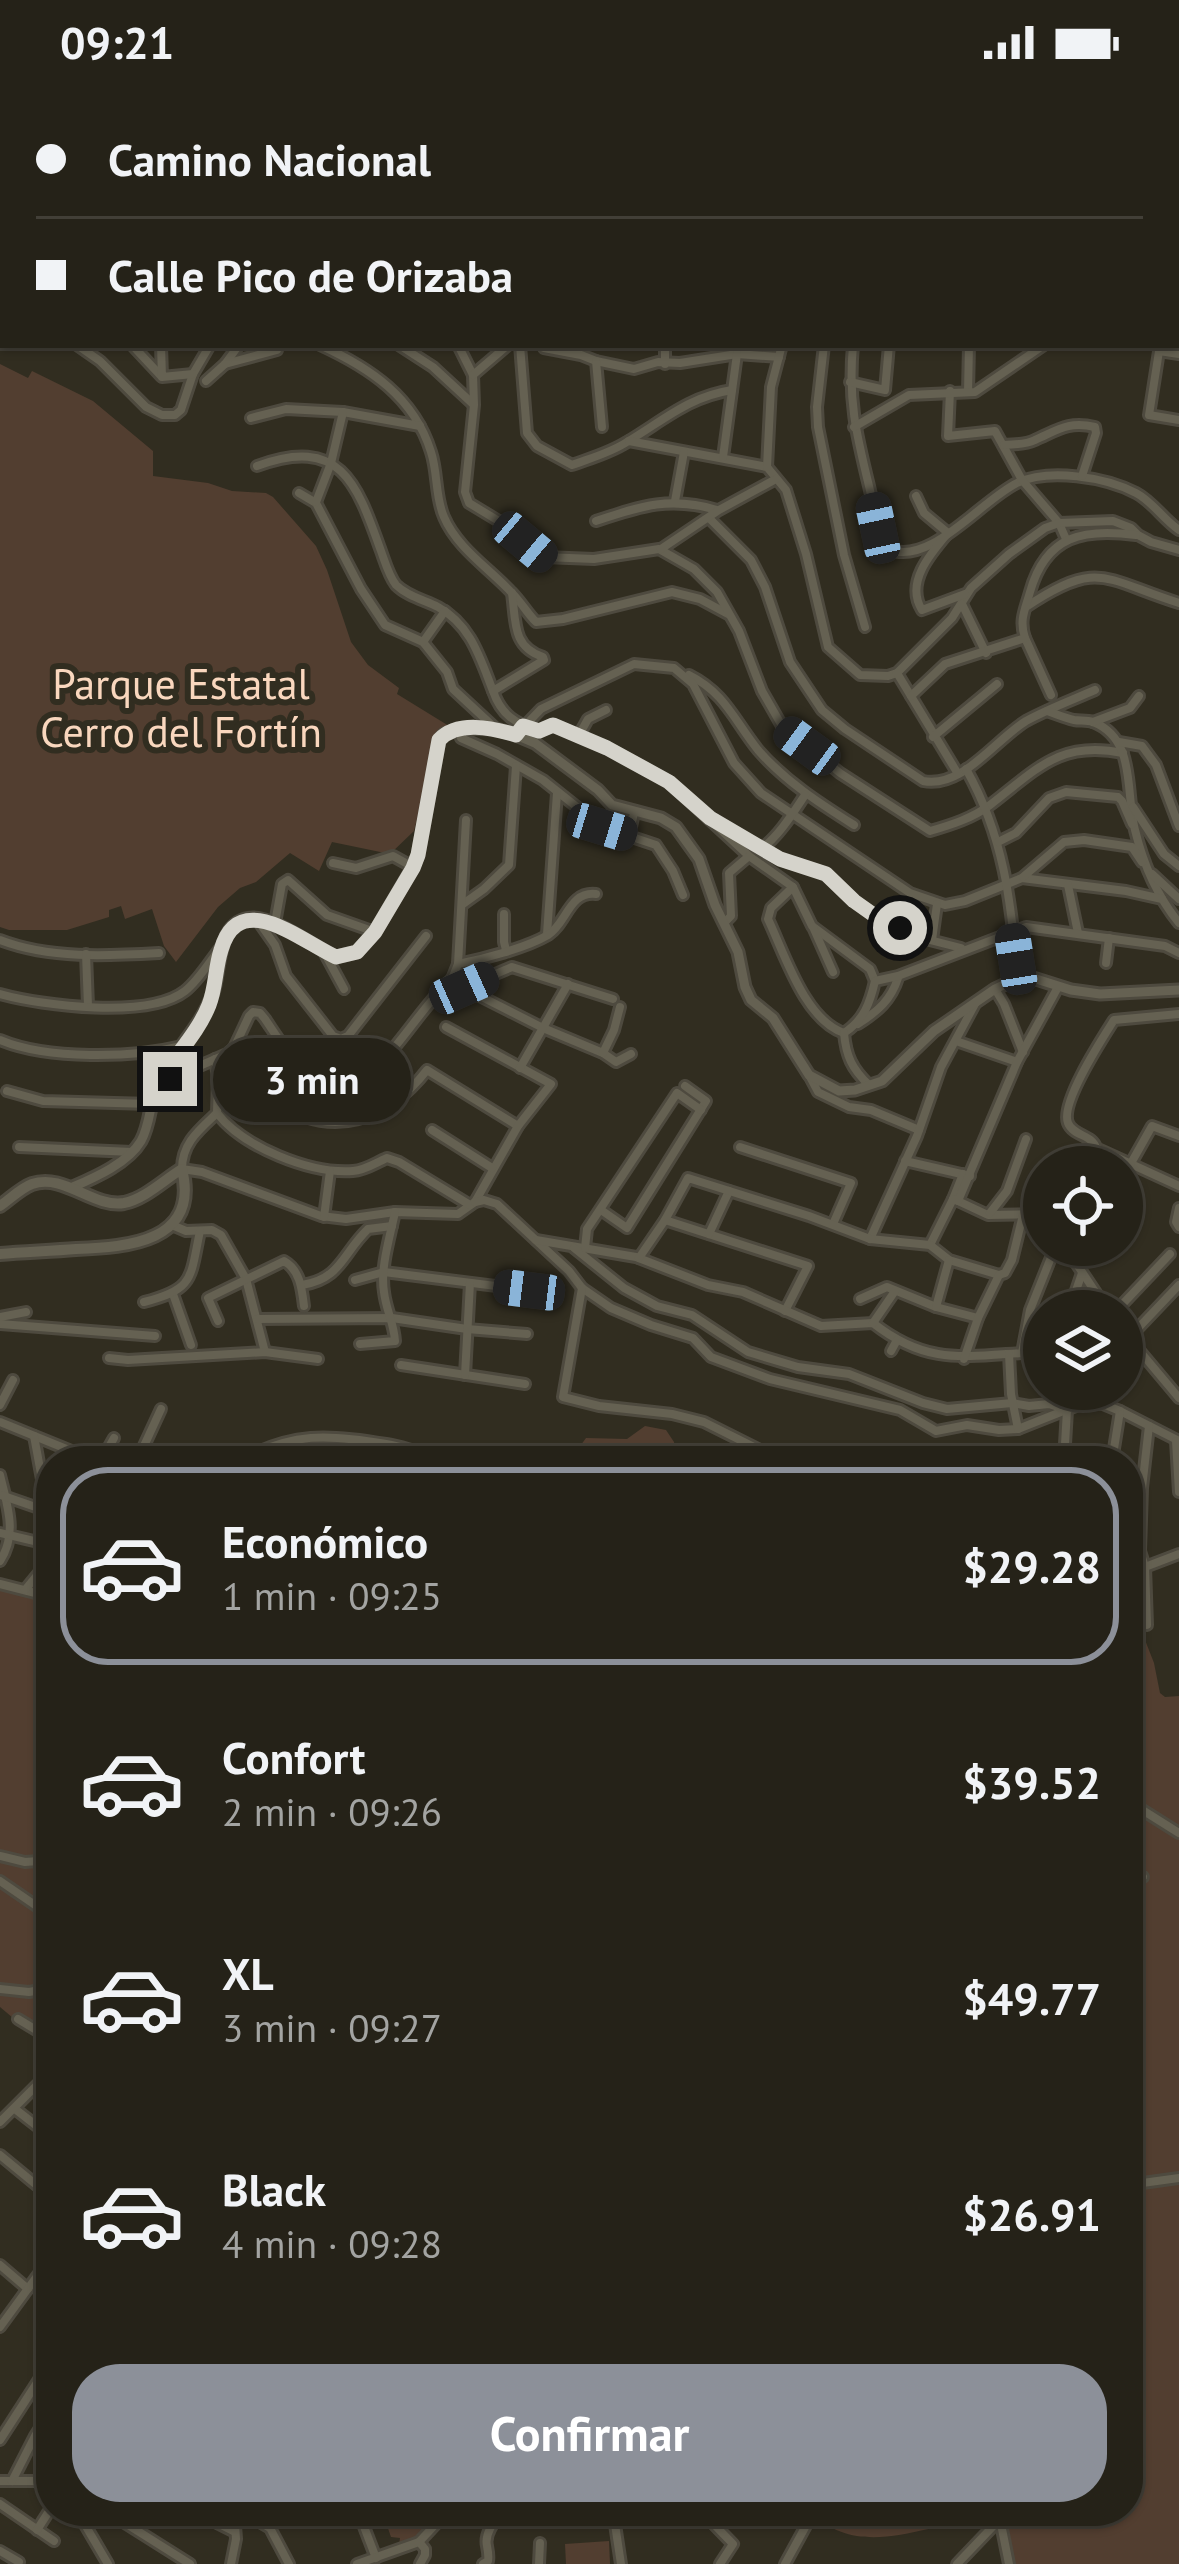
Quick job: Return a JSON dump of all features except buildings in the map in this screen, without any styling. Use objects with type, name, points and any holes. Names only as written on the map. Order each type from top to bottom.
[{"type":"main road","points":[[0,1206],[31,1184],[74,1187],[89,1197],[123,1203],[182,1168],[186,1185],[172,1225],[138,1244],[0,1254]]},
{"type":"street","points":[[81,348],[161,416],[181,410],[208,348]]},
{"type":"street","points":[[135,348],[162,377]]},
{"type":"street","points":[[162,348],[162,377]]},
{"type":"street","points":[[206,381],[237,348]]},
{"type":"street","points":[[225,364],[277,348]]},
{"type":"street","points":[[326,348],[392,387],[412,410],[431,452],[445,521],[536,622],[672,592],[700,599],[729,615]]},
{"type":"street","points":[[404,348],[434,367],[474,405]]},
{"type":"street","points":[[460,348],[473,375],[465,492],[469,503],[544,557],[594,559],[659,549],[776,479]]},
{"type":"street","points":[[473,375],[504,348]]},
{"type":"street","points":[[520,348],[527,433],[537,446],[572,465],[629,441],[693,400],[732,390]]},
{"type":"street","points":[[544,348],[582,350],[596,361],[634,369],[737,354],[779,357]]},
{"type":"street","points":[[665,348],[665,364]]},
{"type":"street","points":[[781,348],[771,387],[767,467],[786,490],[828,646],[860,675],[895,674],[1009,554],[1045,528],[1113,521],[1138,535]]},
{"type":"street","points":[[824,348],[818,428],[844,555],[866,627]]},
{"type":"street","points":[[853,348],[854,427],[878,528],[888,549],[897,553],[924,549],[1022,480],[1082,476],[1133,491],[1179,530]]},
{"type":"street","points":[[850,382],[885,390],[889,348]]},
{"type":"street","points":[[968,392],[969,348]]},
{"type":"street","points":[[854,427],[909,395],[975,392],[1040,348]]},
{"type":"street","points":[[1179,354],[1159,348],[1149,415],[1179,420]]},
{"type":"street","points":[[723,457],[737,354]]},
{"type":"street","points":[[596,361],[601,422]]},
{"type":"street","points":[[162,377],[193,374]]},
{"type":"street","points":[[950,391],[948,436],[995,431],[1022,480],[1059,523],[1066,539]]},
{"type":"street","points":[[251,418],[286,409],[343,412],[420,426]]},
{"type":"street","points":[[316,503],[343,412]]},
{"type":"street","points":[[1004,445],[1027,443],[1062,427],[1090,424],[1096,433],[1082,476]]},
{"type":"street","points":[[629,441],[767,467]]},
{"type":"street","points":[[675,501],[685,452]]},
{"type":"street","points":[[257,466],[298,457],[331,463],[345,474],[361,496],[392,581],[404,592],[445,611],[472,637],[497,702],[519,731]]},
{"type":"street","points":[[299,494],[316,503],[385,625],[424,642],[447,672],[453,689],[496,729]]},
{"type":"street","points":[[916,496],[924,513],[948,533]]},
{"type":"street","points":[[596,521],[675,501],[719,510]]},
{"type":"street","points":[[710,518],[751,560],[790,662],[822,710],[923,781],[935,784],[962,772],[1002,738],[1046,710],[1095,690]]},
{"type":"street","points":[[1052,695],[1020,622],[1035,574],[1047,554],[1066,539],[1107,531],[1138,535],[1179,550]]},
{"type":"street","points":[[948,533],[929,555],[914,592],[922,610],[964,598]]},
{"type":"street","points":[[659,549],[694,569],[717,592],[782,726],[840,773],[930,831],[987,808],[1025,775],[1074,749],[1123,753]]},
{"type":"street","points":[[1026,607],[1058,586],[1086,577],[1119,580],[1179,603]]},
{"type":"street","points":[[494,691],[544,660],[521,644],[512,593]]},
{"type":"street","points":[[964,598],[986,653]]},
{"type":"street","points":[[424,642],[445,611]]},
{"type":"street","points":[[911,696],[945,664],[1025,638]]},
{"type":"street","points":[[519,731],[541,709],[634,664],[674,668],[718,693],[759,751],[806,795],[854,825]]},
{"type":"street","points":[[682,673],[704,702],[734,763],[760,794],[910,893],[937,904],[965,901],[1022,878],[1064,842],[1084,840],[1132,847],[1179,899]]},
{"type":"street","points":[[895,674],[933,737],[987,808],[1008,883],[1018,978]]},
{"type":"street","points":[[933,737],[997,684]]},
{"type":"street","points":[[1046,710],[1094,722],[1130,708],[1139,696]]},
{"type":"street","points":[[579,735],[588,719],[606,710]]},
{"type":"street","points":[[1094,722],[1119,742],[1142,746],[1156,765],[1179,826]]},
{"type":"street","points":[[537,737],[553,725],[669,782],[749,856],[793,887],[833,972]]},
{"type":"street","points":[[464,728],[461,738],[558,791],[602,827],[656,844],[682,895]]},
{"type":"street","points":[[0,994],[133,1008],[175,997],[188,989],[238,923],[256,919],[336,957],[357,952],[375,932],[413,868],[439,740],[464,728],[519,731],[537,737],[612,805],[676,826],[699,859],[738,952],[751,1000],[773,1018],[818,1092],[920,1130]]},
{"type":"street","points":[[1119,742],[1133,825]]},
{"type":"street","points":[[463,904],[509,865],[516,766]]},
{"type":"street","points":[[548,935],[558,791]]},
{"type":"street","points":[[998,842],[1016,833],[1049,798],[1066,792],[1118,797],[1162,899],[1179,923]]},
{"type":"street","points":[[761,849],[806,795]]},
{"type":"street","points":[[1132,806],[1164,854],[1179,866]]},
{"type":"street","points":[[629,836],[634,813]]},
{"type":"street","points":[[710,818],[780,859],[826,874],[878,918],[964,949]]},
{"type":"street","points":[[158,1084],[234,1048],[254,1012],[260,1013],[302,1069],[321,1078],[344,1082],[376,1068],[437,991],[452,979],[458,964],[466,820]]},
{"type":"street","points":[[333,863],[356,868],[393,856],[413,868]]},
{"type":"street","points":[[725,922],[731,916],[729,873],[749,856]]},
{"type":"street","points":[[1022,878],[1162,899]]},
{"type":"street","points":[[274,925],[285,880],[327,915],[375,932]]},
{"type":"street","points":[[1068,885],[1078,933]]},
{"type":"street","points":[[793,887],[771,908],[768,920],[804,999],[844,1033]]},
{"type":"street","points":[[458,964],[493,958],[548,935],[579,898],[596,894]]},
{"type":"street","points":[[932,940],[937,904]]},
{"type":"street","points":[[504,914],[506,950]]},
{"type":"street","points":[[256,919],[274,945],[286,976],[333,1036],[341,1039],[426,936]]},
{"type":"street","points":[[812,926],[870,969],[875,981],[869,1006],[854,1026]]},
{"type":"street","points":[[875,981],[1026,927],[1165,946],[1179,953]]},
{"type":"street","points":[[1106,963],[1108,938]]},
{"type":"street","points":[[0,940],[86,954],[159,953]]},
{"type":"street","points":[[74,1187],[132,1153],[144,1134],[158,1084],[206,1011],[222,946]]},
{"type":"street","points":[[323,951],[344,988]]},
{"type":"street","points":[[86,954],[88,1006]]},
{"type":"street","points":[[464,988],[512,967],[616,1003],[614,1030],[603,1053]]},
{"type":"street","points":[[844,1033],[878,1011],[893,993],[898,976]]},
{"type":"street","points":[[809,1075],[839,1091],[882,1081],[934,1031],[1018,978],[1100,994],[1179,990]]},
{"type":"street","points":[[452,979],[616,1062],[631,1054]]},
{"type":"street","points":[[520,1067],[568,984]]},
{"type":"street","points":[[930,1245],[1058,987]]},
{"type":"street","points":[[995,989],[1023,1052]]},
{"type":"street","points":[[870,1239],[920,1130],[941,1067],[976,1001]]},
{"type":"street","points":[[1095,1146],[1068,1124],[1067,1111],[1114,1019],[1179,1014]]},
{"type":"street","points":[[217,1113],[189,1141],[182,1168],[346,1220],[394,1212],[458,1214],[472,1203],[518,1126],[551,1084],[446,1027]]},
{"type":"street","points":[[844,1033],[846,1056],[869,1085]]},
{"type":"street","points":[[0,1040],[36,1050],[123,1056],[184,1046]]},
{"type":"street","points":[[956,1041],[1017,1062]]},
{"type":"street","points":[[234,1048],[256,1083],[299,1114],[323,1120],[367,1118],[391,1107],[427,1070],[518,1126]]},
{"type":"street","points":[[215,1059],[217,1113],[248,1141],[330,1171],[367,1169],[388,1158],[472,1203],[496,1204],[582,1288],[611,1309],[693,1338],[711,1357],[770,1378],[900,1410],[936,1431],[967,1425],[999,1430],[1067,1410],[1065,1446]]},
{"type":"street","points":[[601,1210],[627,1228],[706,1101],[685,1086]]},
{"type":"street","points":[[7,1091],[43,1101],[151,1104]]},
{"type":"street","points":[[585,1249],[587,1229],[677,1093],[701,1110]]},
{"type":"street","points":[[1141,1146],[1152,1126],[1179,1136]]},
{"type":"street","points":[[431,1130],[492,1168]]},
{"type":"street","points":[[988,1215],[1007,1191],[1025,1139]]},
{"type":"street","points":[[19,1147],[132,1153]]},
{"type":"street","points":[[740,1148],[851,1184],[832,1224]]},
{"type":"street","points":[[904,1161],[966,1175]]},
{"type":"street","points":[[325,1216],[330,1171]]},
{"type":"street","points":[[1143,1171],[1179,1186]]},
{"type":"street","points":[[639,1258],[688,1178],[870,1239],[930,1245],[949,1260],[1005,1273],[1023,1215],[988,1215],[955,1200]]},
{"type":"street","points":[[709,1234],[729,1190]]},
{"type":"street","points":[[1179,1208],[1179,1227]]},
{"type":"street","points":[[360,1344],[395,1341],[384,1295],[394,1212]]},
{"type":"street","points":[[665,1220],[808,1266],[784,1311]]},
{"type":"street","points":[[172,1225],[221,1235],[246,1279],[265,1352]]},
{"type":"street","points":[[302,1286],[319,1283],[336,1271],[368,1229],[392,1226]]},
{"type":"street","points":[[144,1302],[183,1287],[191,1276],[200,1231]]},
{"type":"street","points":[[534,1239],[639,1258],[708,1285],[743,1292],[821,1326],[873,1323],[897,1340],[932,1354],[964,1359],[1022,1354],[1030,1310],[1048,1266]]},
{"type":"street","points":[[573,1248],[623,1288],[657,1306],[692,1316],[748,1352],[798,1367],[849,1374],[947,1409],[1023,1406]]},
{"type":"street","points":[[1133,1290],[1170,1254]]},
{"type":"street","points":[[935,1307],[949,1260]]},
{"type":"street","points":[[218,1321],[208,1298],[284,1261],[302,1286],[304,1306]]},
{"type":"street","points":[[1078,1266],[1095,1290]]},
{"type":"street","points":[[355,1280],[384,1272],[529,1290]]},
{"type":"street","points":[[1076,1290],[1082,1273]]},
{"type":"street","points":[[964,1359],[999,1275]]},
{"type":"street","points":[[465,1375],[470,1283]]},
{"type":"street","points":[[1143,1324],[1179,1285]]},
{"type":"street","points":[[860,1299],[887,1287],[978,1318]]},
{"type":"street","points":[[582,1288],[563,1397],[704,1422],[752,1446]]},
{"type":"street","points":[[873,1323],[895,1291]]},
{"type":"street","points":[[173,1294],[191,1345]]},
{"type":"street","points":[[0,1320],[26,1312]]},
{"type":"street","points":[[257,1319],[392,1318],[527,1334]]},
{"type":"street","points":[[0,1320],[155,1336]]},
{"type":"street","points":[[891,1351],[897,1340]]},
{"type":"street","points":[[109,1358],[265,1352],[318,1359]]},
{"type":"street","points":[[1009,1354],[1017,1425]]},
{"type":"street","points":[[1143,1359],[1178,1395]]},
{"type":"street","points":[[401,1365],[524,1384]]},
{"type":"street","points":[[0,1405],[13,1380]]},
{"type":"street","points":[[144,1446],[161,1409]]},
{"type":"street","points":[[1114,1446],[1120,1411],[1177,1441],[1179,1492]]},
{"type":"street","points":[[0,1422],[62,1446]]},
{"type":"street","points":[[1143,1479],[1149,1426]]},
{"type":"street","points":[[34,1434],[36,1446]]},
{"type":"street","points":[[271,1446],[308,1436],[396,1446]]},
{"type":"street","points":[[108,1446],[114,1438]]},
{"type":"street","points":[[0,1475],[6,1534],[0,1561]]},
{"type":"street","points":[[3,1495],[36,1506]]},
{"type":"street","points":[[6,1534],[36,1543]]},
{"type":"street","points":[[1145,1567],[1179,1555]]},
{"type":"street","points":[[1143,1561],[1147,1625]]},
{"type":"street","points":[[25,1590],[36,1577]]},
{"type":"street","points":[[0,1584],[36,1593]]},
{"type":"street","points":[[1143,1810],[1179,1833]]},
{"type":"street","points":[[0,1856],[36,1861]]},
{"type":"street","points":[[0,1881],[36,1906]]},
{"type":"street","points":[[0,1989],[36,1991]]},
{"type":"street","points":[[17,2019],[36,2030]]},
{"type":"street","points":[[0,2122],[36,2087]]},
{"type":"street","points":[[15,2109],[36,2125]]},
{"type":"street","points":[[0,2155],[36,2185]]},
{"type":"street","points":[[1143,2183],[1179,2178]]},
{"type":"street","points":[[0,2265],[28,2289]]},
{"type":"street","points":[[0,2327],[36,2278]]},
{"type":"street","points":[[0,2440],[36,2384]]},
{"type":"street","points":[[12,2481],[36,2433]]},
{"type":"street","points":[[0,2481],[36,2481]]},
{"type":"street","points":[[0,2504],[54,2542]]},
{"type":"street","points":[[37,2530],[39,2526]]},
{"type":"street","points":[[85,2526],[108,2564]]},
{"type":"street","points":[[130,2526],[190,2564]]},
{"type":"street","points":[[222,2526],[236,2533]]},
{"type":"street","points":[[232,2564],[236,2526]]},
{"type":"street","points":[[267,2526],[289,2564]]},
{"type":"street","points":[[364,2526],[376,2558]]},
{"type":"street","points":[[357,2564],[419,2542],[434,2526]]},
{"type":"street","points":[[483,2564],[490,2555],[486,2543],[492,2526]]},
{"type":"street","points":[[616,2526],[621,2564]]},
{"type":"street","points":[[716,2526],[734,2544],[719,2564]]},
{"type":"street","points":[[785,2564],[806,2526]]},
{"type":"street","points":[[957,2564],[988,2526]]},
{"type":"street","points":[[1000,2526],[1009,2564]]},
{"type":"street","points":[[419,2542],[425,2549],[420,2564]]},
{"type":"street","points":[[538,2564],[540,2543]]},
{"type":"street","points":[[0,2551],[19,2561]]},
{"type":"green space","name":"Parque Estatal Cerro del Fortín","points":[[0,364],[28,378],[32,371],[93,401],[153,451],[153,476],[273,497],[316,546],[351,642],[368,665],[399,688],[397,694],[449,726],[436,741],[414,831],[390,854],[332,842],[319,871],[290,853],[218,907],[176,962],[164,946],[152,909],[125,919],[121,906],[109,910],[109,917],[67,930],[0,927]]},
{"type":"green space","points":[[645,1426],[666,1430],[675,1446],[580,1446],[586,1438],[627,1439]]},
{"type":"green space","points":[[296,1443],[347,1446],[282,1446]]},
{"type":"green space","points":[[0,1589],[36,1598],[36,2037],[0,2007]]},
{"type":"green space","points":[[1143,1635],[1160,1693],[1179,1696],[1179,2564],[1009,2564],[994,2526],[1143,2526]]},
{"type":"green space","points":[[387,2526],[434,2526],[403,2547],[400,2538],[391,2537]]},
{"type":"green space","points":[[828,2526],[945,2526],[873,2537]]},
{"type":"green space","points":[[609,2541],[610,2564],[566,2564],[565,2544]]},
{"type":"route","points":[[170,1079],[158,1084],[206,1011],[222,946],[238,923],[250,918],[266,922],[336,957],[357,952],[375,932],[418,855],[439,740],[464,728],[516,735],[523,726],[539,731],[553,725],[607,748],[669,782],[710,818],[761,849],[826,874],[854,901],[900,928]]}]
